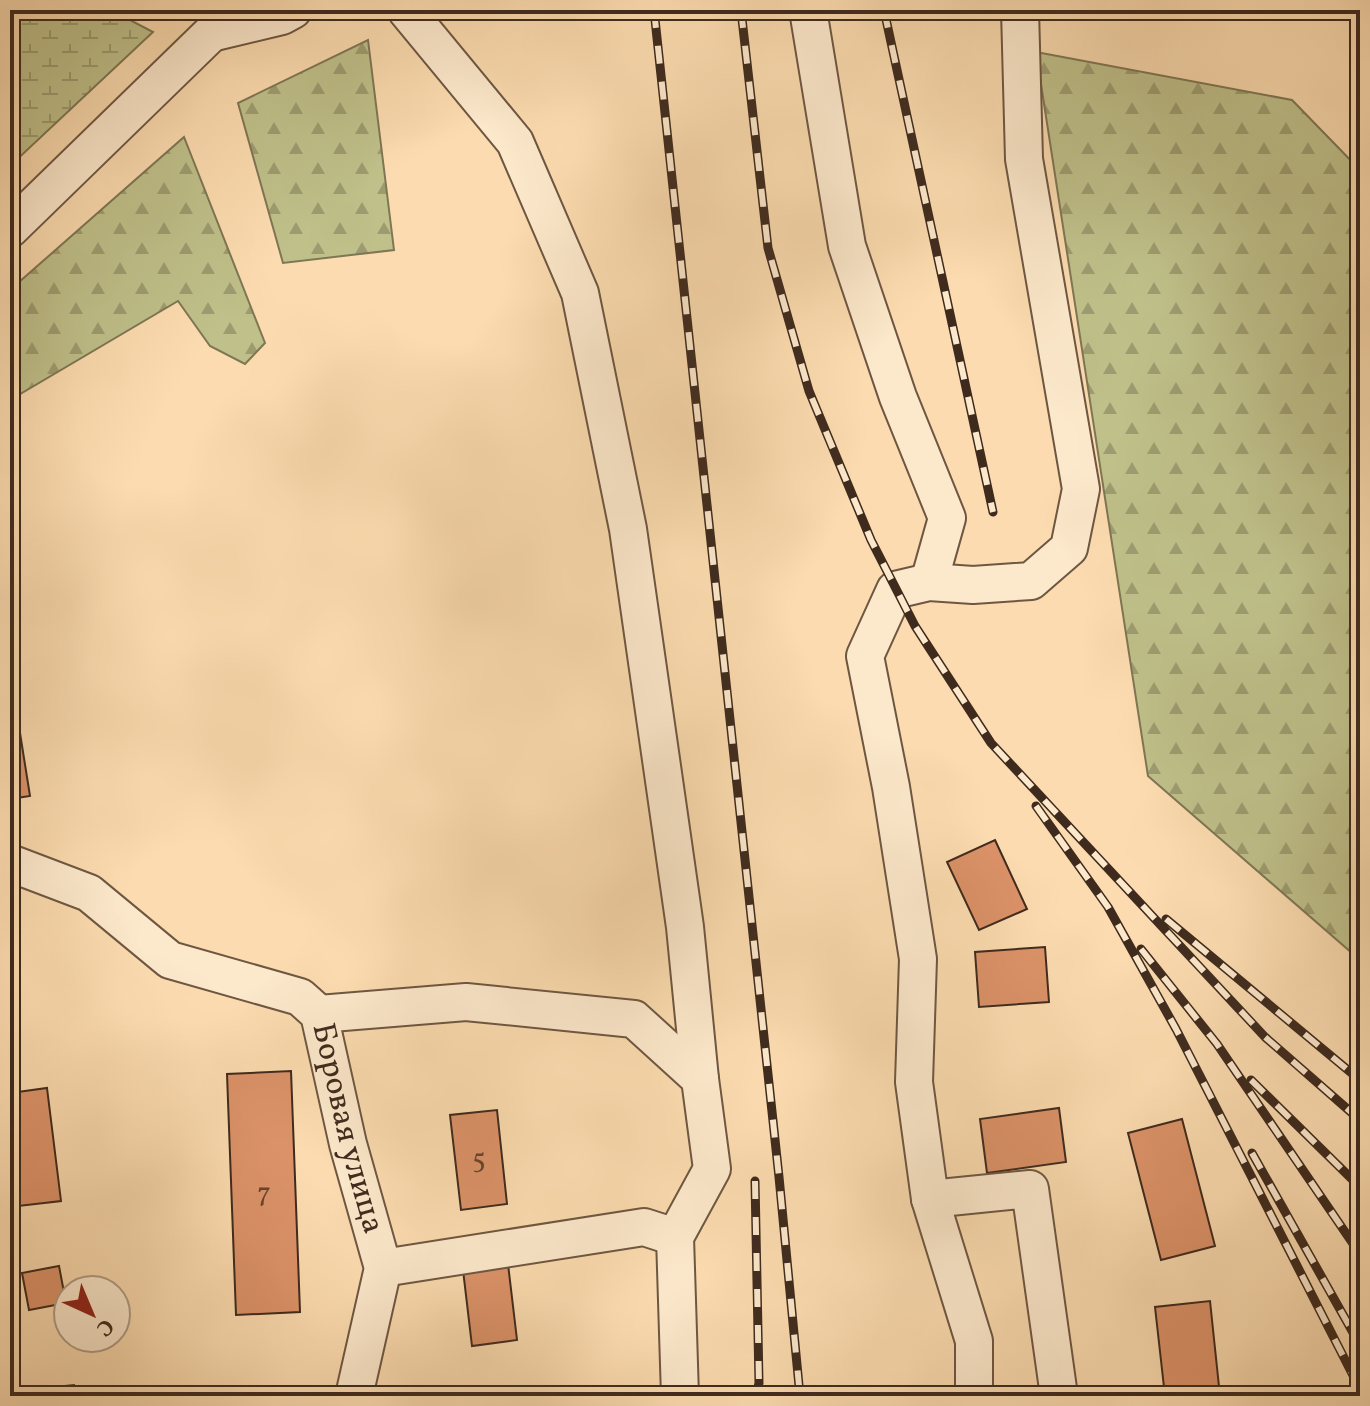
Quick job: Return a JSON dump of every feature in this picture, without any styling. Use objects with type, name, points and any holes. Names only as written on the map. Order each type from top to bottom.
[{"type":"street","points":[[10,229],[225,21],[282,16],[293,10]]},
{"type":"street","points":[[406,10],[515,142],[580,293],[628,529],[685,927],[712,1169],[675,1237],[680,1396]]},
{"type":"street","points":[[808,10],[847,246],[898,397],[947,518],[929,582]]},
{"type":"street","points":[[974,1396],[974,1341],[930,1199],[914,1082],[918,959],[891,787],[865,656],[895,590],[929,582],[973,585],[1031,581],[1069,548],[1081,489],[1024,159],[1020,10]]},
{"type":"street","name":"Боровая улица","points":[[10,863],[89,893],[170,960],[300,997],[319,1014],[348,1144],[383,1268],[354,1396]]},
{"type":"street","points":[[319,1014],[466,1002],[634,1019],[700,1079]]},
{"type":"street","points":[[930,1199],[1030,1189],[1059,1396]]},
{"type":"street","points":[[383,1268],[644,1227],[675,1237]]},
{"type":"green space","points":[[10,10],[111,10],[153,32],[10,166]]},
{"type":"green space","points":[[368,40],[394,250],[283,263],[238,103]]},
{"type":"green space","points":[[1036,52],[1292,100],[1360,170],[1360,960],[1148,776]]},
{"type":"green space","points":[[184,137],[265,343],[245,364],[210,346],[178,301],[10,400],[10,290]]},
{"type":"building","points":[[20,733],[30,796],[10,799],[10,735]]},
{"type":"building","points":[[995,840],[1027,909],[979,930],[947,862]]},
{"type":"building","points":[[1045,947],[1049,1002],[979,1007],[975,952]]},
{"type":"building","points":[[291,1071],[300,1312],[236,1315],[227,1074]]},
{"type":"building","points":[[47,1088],[61,1201],[10,1207],[10,1093]]},
{"type":"building","points":[[1059,1108],[1066,1162],[987,1173],[980,1119]]},
{"type":"building","points":[[497,1110],[507,1204],[461,1210],[450,1115]]},
{"type":"building","points":[[1182,1119],[1215,1246],[1161,1260],[1128,1133]]},
{"type":"building","points":[[508,1264],[517,1340],[472,1346],[463,1270]]},
{"type":"building","points":[[59,1266],[61,1274],[52,1274],[52,1306],[29,1310],[22,1273]]},
{"type":"building","points":[[1210,1301],[1220,1396],[1165,1396],[1155,1307]]},
{"type":"building","points":[[74,1385],[75,1396],[45,1396],[44,1388]]},
{"type":"railway","points":[[654,10],[800,1396]]},
{"type":"railway","points":[[741,10],[768,248],[809,391],[871,540],[915,626],[991,743],[1265,1037],[1360,1120]]},
{"type":"railway","points":[[884,10],[993,512]]},
{"type":"railway","points":[[1036,806],[1108,907],[1176,1029],[1360,1389]]},
{"type":"railway","points":[[1166,919],[1360,1080]]},
{"type":"railway","points":[[1141,949],[1217,1044],[1360,1254]]},
{"type":"railway","points":[[1251,1080],[1360,1187]]},
{"type":"railway","points":[[1252,1153],[1360,1345]]},
{"type":"railway","points":[[755,1181],[759,1383],[756,1396]]}]
